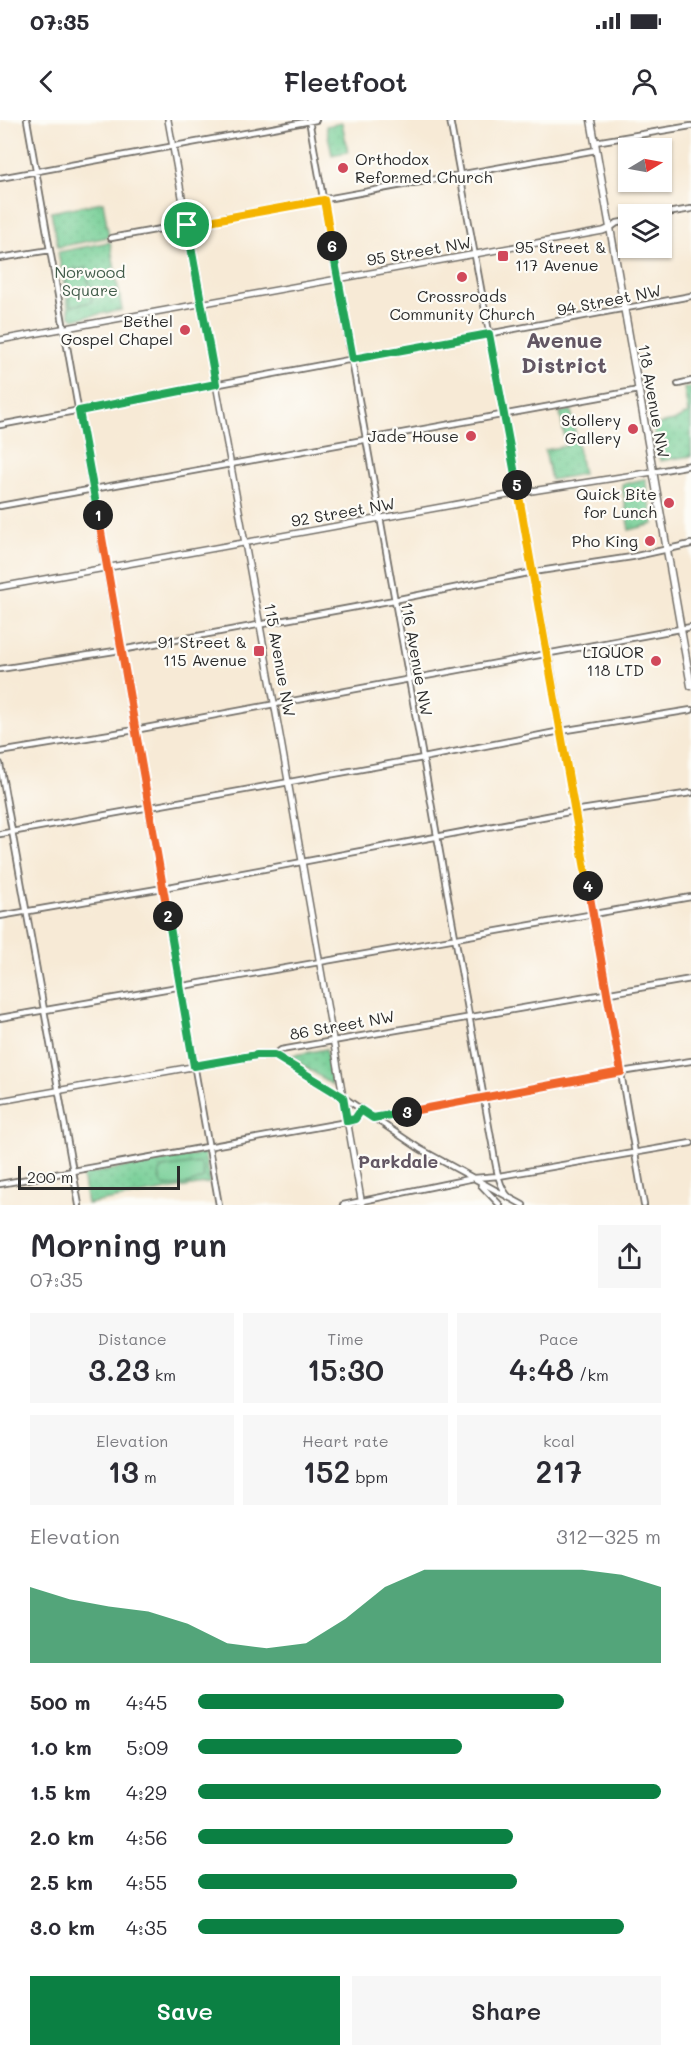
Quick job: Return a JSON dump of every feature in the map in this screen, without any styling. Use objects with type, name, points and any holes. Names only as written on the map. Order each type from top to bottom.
[{"type":"main road","name":"118 Avenue NW","points":[[591,120],[691,686]]},
{"type":"street","points":[[27,120],[219,1205]]},
{"type":"street","name":"115 Avenue NW","points":[[168,120],[260,624],[361,1203]]},
{"type":"street","points":[[0,178],[312,120]]},
{"type":"street","name":"116 Avenue NW","points":[[312,120],[338,280],[382,519],[394,600],[484,1098],[503,1192],[510,1198]]},
{"type":"street","points":[[450,120],[548,653],[644,1205]]},
{"type":"street","points":[[111,238],[461,175],[691,126]]},
{"type":"street","points":[[672,212],[691,209]]},
{"type":"street","name":"95 Street NW","points":[[0,340],[603,231],[618,223]]},
{"type":"street","points":[[0,258],[50,250]]},
{"type":"street","name":"94 Street NW","points":[[0,425],[691,296]]},
{"type":"street","points":[[678,384],[691,381]]},
{"type":"street","points":[[0,506],[639,390]]},
{"type":"street","name":"92 Street NW","points":[[0,587],[519,493],[691,465]]},
{"type":"street","points":[[0,669],[121,650],[691,544]]},
{"type":"street","points":[[0,752],[135,730],[691,627]]},
{"type":"street","points":[[0,834],[423,759],[561,731],[691,710]]},
{"type":"street","points":[[0,764],[79,1205]]},
{"type":"street","points":[[0,916],[574,811],[691,793]]},
{"type":"street","points":[[0,1018],[691,897]]},
{"type":"street","name":"86 Street NW","points":[[0,1101],[257,1055],[274,1055],[281,1050],[691,979]]},
{"type":"street","points":[[274,1055],[343,1097],[420,1149],[523,1205]]},
{"type":"street","points":[[373,1118],[691,1061]]},
{"type":"street","points":[[0,1184],[347,1121],[355,1119],[361,1110]]},
{"type":"street","points":[[343,1205],[474,1179],[691,1143]]},
{"type":"street","points":[[474,1179],[500,1205]]},
{"type":"green space","points":[[342,123],[348,152],[332,155],[326,126]]},
{"type":"green space","name":"Norwood Square","points":[[103,202],[109,237],[58,247],[51,212]]},
{"type":"green space","name":"Norwood Square","points":[[110,242],[122,310],[74,319],[70,316],[58,252]]},
{"type":"green space","points":[[86,268],[92,302],[71,306],[65,271]]},
{"type":"green space","points":[[691,387],[691,456],[660,461],[653,425],[674,421],[688,413],[684,388]]},
{"type":"green space","points":[[571,410],[583,474],[551,480],[545,450],[566,446],[560,412]]},
{"type":"green space","points":[[645,479],[654,524],[629,530],[622,484]]},
{"type":"green space","points":[[326,1049],[332,1085],[290,1056]]},
{"type":"green space","points":[[204,1153],[210,1183],[87,1204],[82,1175]]},
{"type":"green space","points":[[199,1163],[202,1166],[204,1177],[200,1180],[176,1186],[161,1184],[159,1172],[162,1168]]},
{"type":"place","name":"Orthodox Reformed Church","points":[[343,168]]},
{"type":"place","name":"95 Street & 117 Avenue","points":[[503,256]]},
{"type":"place","name":"Crossroads Community Church","points":[[462,277]]},
{"type":"place","name":"Bethel Gospel Chapel","points":[[185,330]]},
{"type":"place","name":"Stollery Gallery","points":[[633,429]]},
{"type":"place","name":"Jade House","points":[[471,436]]},
{"type":"place","name":"Quick Bite for Lunch","points":[[669,503]]},
{"type":"place","name":"Pho King","points":[[650,541]]},
{"type":"place","name":"91 Street & 115 Avenue","points":[[259,651]]},
{"type":"place","name":"LIQUOR 118 LTD","points":[[656,661]]},
{"type":"district","name":"Avenue District","points":[[564,352]]},
{"type":"district","name":"Parkdale","points":[[398,1162]]},
{"type":"route","points":[[324,200],[353,359],[489,334],[548,653],[621,1072],[373,1118],[361,1110],[355,1119],[347,1121],[343,1097],[274,1055],[257,1055],[194,1066],[79,411],[216,384],[187,225],[324,200]]}]
